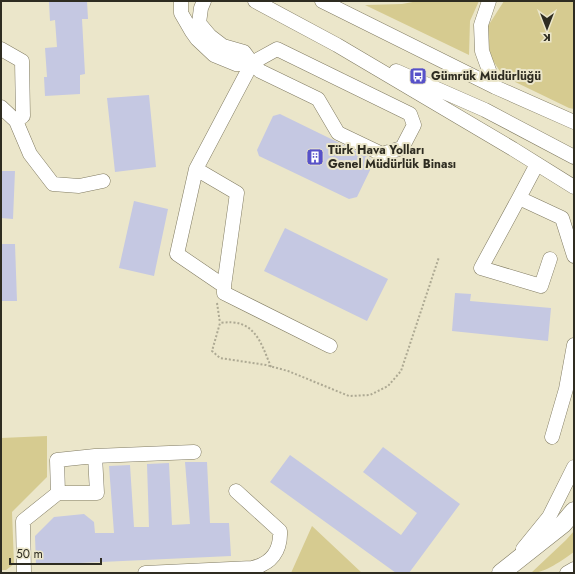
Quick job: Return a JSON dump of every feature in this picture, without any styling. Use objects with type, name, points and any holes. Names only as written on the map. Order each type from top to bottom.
[{"type":"main road","points":[[504,571],[563,524],[574,511]]},
{"type":"lane","points":[[181,1],[181,13],[192,32],[197,39],[214,55],[236,64],[252,63],[277,49],[410,114],[414,125],[402,148],[382,154],[338,133],[318,99],[260,71],[252,63],[244,52],[223,46],[210,36],[199,23],[201,8],[204,1]]},
{"type":"lane","points":[[255,1],[337,44],[574,187]]},
{"type":"lane","points":[[322,1],[495,87],[574,122]]},
{"type":"lane","points":[[489,1],[481,25],[482,51],[495,87]]},
{"type":"lane","points":[[337,44],[485,110],[574,157]]},
{"type":"lane","points":[[1,49],[22,61],[23,116],[16,121]]},
{"type":"lane","points":[[224,286],[177,254],[196,169],[252,63]]},
{"type":"lane","points":[[1,107],[16,121],[30,154],[53,184],[79,186],[103,181]]},
{"type":"lane","points":[[538,164],[481,268],[541,286],[550,259]]},
{"type":"lane","points":[[196,169],[237,193],[224,293],[330,346]]},
{"type":"lane","points":[[520,198],[562,218],[574,256]]},
{"type":"lane","points":[[552,437],[566,389],[574,345]]},
{"type":"lane","points":[[58,493],[57,460],[95,456],[194,452]]},
{"type":"lane","points":[[24,573],[23,521],[58,493],[97,493],[95,456]]},
{"type":"lane","points":[[504,571],[549,517],[574,467]]},
{"type":"lane","points":[[145,573],[252,568],[264,564],[269,560],[277,550],[280,531],[236,490]]},
{"type":"lane","points":[[567,573],[574,569]]},
{"type":"shaded area","points":[[418,1],[479,1],[470,21],[469,55],[365,5],[402,4]]},
{"type":"shaded area","points":[[504,1],[574,1],[574,109],[569,108],[503,76],[490,56],[488,26]]},
{"type":"shaded area","points":[[47,436],[47,477],[12,512],[14,564],[6,570],[1,570],[1,438]]},
{"type":"shaded area","points":[[312,526],[362,573],[291,573]]},
{"type":"shaded area","points":[[574,531],[574,552],[542,571],[531,573],[566,540]]},
{"type":"building","points":[[87,1],[88,19],[82,19],[85,74],[80,75],[80,94],[45,96],[44,77],[47,77],[45,48],[57,47],[55,20],[50,21],[49,2]]},
{"type":"building","points":[[149,95],[156,167],[115,172],[107,98]]},
{"type":"building","name":"Türk Hava Yolları Genel Müdürlük Binası","points":[[280,114],[370,158],[373,164],[357,197],[349,199],[259,156],[257,150],[273,116]]},
{"type":"building","points":[[1,171],[15,171],[13,219],[1,218]]},
{"type":"building","points":[[134,201],[168,209],[154,276],[119,268]]},
{"type":"building","points":[[285,228],[388,279],[367,321],[264,271]]},
{"type":"building","points":[[1,244],[15,244],[17,301],[1,301]]},
{"type":"building","points":[[455,293],[471,294],[470,301],[551,308],[548,341],[452,331]]},
{"type":"building","points":[[383,447],[460,504],[409,573],[396,573],[270,482],[290,455],[401,535],[417,513],[363,472]]},
{"type":"building","points":[[185,462],[207,462],[210,523],[229,523],[231,556],[36,565],[35,536],[54,517],[84,514],[94,522],[95,533],[114,533],[109,466],[130,465],[134,527],[149,527],[147,464],[169,463],[172,525],[190,524]]},
{"type":"place","name":"Gümrük Müdürlüğü","points":[[418,76]]},
{"type":"place","name":"Türk Hava Yolları Genel Müdürlük Binası","points":[[315,157]]}]
